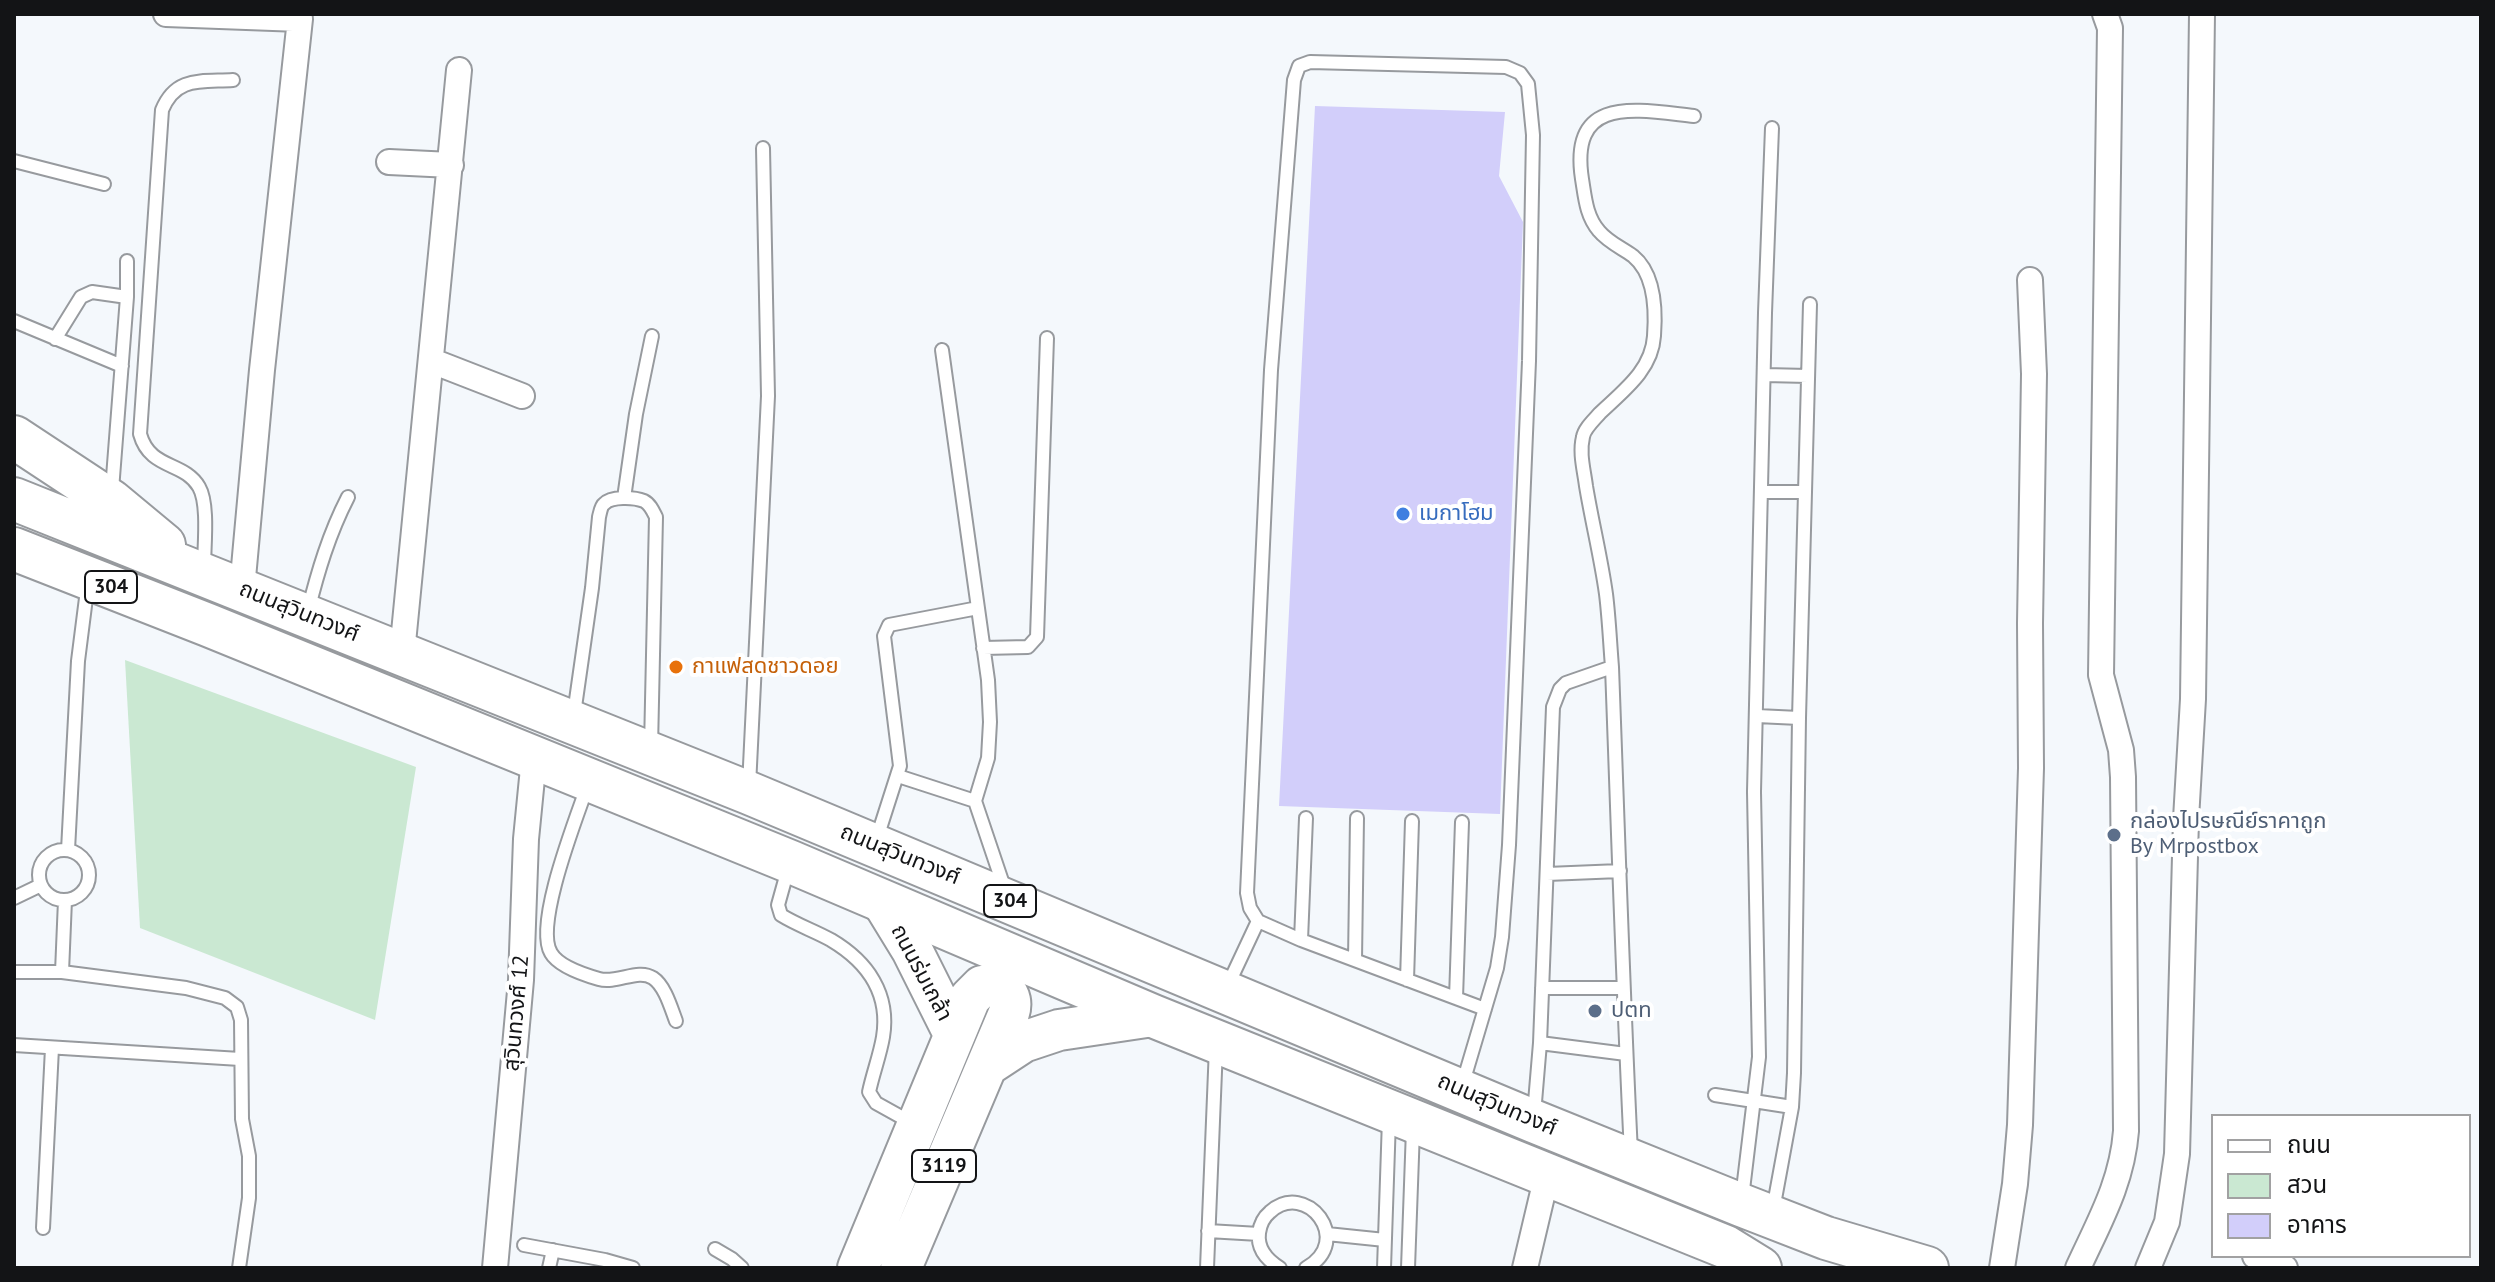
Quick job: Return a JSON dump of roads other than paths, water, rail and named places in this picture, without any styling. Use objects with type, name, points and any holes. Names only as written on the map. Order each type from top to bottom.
[{"type":"highway","points":[[14,437],[111,501],[198,572]]},
{"type":"highway","name":"ถนนสุวินทวงศ์","points":[[14,499],[573,721],[1756,1211],[1826,1238],[1927,1268]]},
{"type":"highway","name":"ถนนสุวินทวงศ์","points":[[14,549],[791,862],[1153,1016],[1743,1257],[1782,1268]]},
{"type":"highway","points":[[14,574],[86,598],[151,615],[208,625]]},
{"type":"highway","name":"ถนนสุวินทวงศ์","points":[[1826,1238],[1884,1268]]},
{"type":"main road","name":"ถนนร่มเกล้า","points":[[858,1268],[954,1034],[912,950],[882,901]]},
{"type":"main road","points":[[954,1034],[970,998],[977,990],[990,985],[1004,990],[1009,995],[1011,1006],[988,1065]]},
{"type":"main road","points":[[988,1065],[1023,1042],[1059,1030],[1153,1016]]},
{"type":"main road","name":"3119","points":[[901,1268],[988,1065]]},
{"type":"street","points":[[166,14],[300,19],[242,589]]},
{"type":"street","points":[[2078,1268],[2116,1187],[2124,1157],[2126,1131],[2123,777],[2121,750],[2101,675],[2110,28],[2105,14]]},
{"type":"street","points":[[2148,1268],[2167,1222],[2177,1154],[2186,819],[2193,699],[2202,14]]},
{"type":"street","points":[[402,653],[459,70]]},
{"type":"street","points":[[389,162],[451,165]]},
{"type":"street","points":[[2002,1268],[2015,1184],[2020,1125],[2031,783],[2034,374],[2030,280]]},
{"type":"street","points":[[432,361],[522,396]]},
{"type":"street","name":"สุวินทวงศ์ 12","points":[[495,1268],[521,980],[526,839],[534,758]]},
{"type":"street","points":[[1525,1268],[1547,1175]]},
{"type":"street","points":[[2260,1258],[2285,1268]]},
{"type":"lane","points":[[1461,1090],[1485,1009],[1497,968],[1509,845],[1529,361],[1533,135],[1528,84],[1520,73],[1506,67],[1310,62],[1299,66],[1294,80],[1271,370],[1247,893],[1250,908],[1258,921],[1485,1009]]},
{"type":"lane","points":[[198,572],[203,502],[200,488],[190,476],[148,453],[140,434],[162,110],[174,90],[187,83],[233,80]]},
{"type":"lane","points":[[1632,1160],[1622,988],[1612,667],[1606,595],[1582,459],[1583,435],[1594,419],[1640,375],[1651,355],[1655,304],[1650,283],[1636,258],[1598,231],[1587,209],[1581,169],[1585,134],[1591,122],[1603,116],[1630,109],[1694,116]]},
{"type":"lane","points":[[1756,1211],[1755,1100],[1759,1057],[1754,792],[1772,128]]},
{"type":"lane","points":[[749,793],[768,396],[763,148]]},
{"type":"lane","points":[[14,161],[104,184]]},
{"type":"lane","points":[[111,501],[127,261]]},
{"type":"lane","points":[[55,339],[81,297],[92,292],[127,297]]},
{"type":"lane","points":[[1756,1211],[1792,1107],[1810,304]]},
{"type":"lane","points":[[14,321],[122,366]]},
{"type":"lane","points":[[624,498],[652,336]]},
{"type":"lane","points":[[983,648],[1028,647],[1037,637],[1047,338]]},
{"type":"lane","points":[[942,350],[989,694],[988,758],[975,801],[1009,900]]},
{"type":"lane","points":[[1765,375],[1808,376]]},
{"type":"lane","points":[[1763,492],[1805,492]]},
{"type":"lane","points":[[307,615],[321,560],[348,497]]},
{"type":"lane","points":[[573,721],[602,505],[624,498],[645,501],[656,517],[650,753]]},
{"type":"lane","points":[[68,850],[78,661],[86,598]]},
{"type":"lane","points":[[875,845],[900,766],[885,630],[889,625],[978,608]]},
{"type":"lane","points":[[1533,1121],[1540,1043],[1553,707],[1560,689],[1566,683],[1612,667]]},
{"type":"lane","points":[[1757,716],[1799,718]]},
{"type":"lane","points":[[898,776],[975,801]]},
{"type":"lane","points":[[589,780],[564,852],[552,900],[546,936],[551,954],[564,964],[605,981],[646,975],[655,979],[662,987],[676,1021]]},
{"type":"lane","points":[[1301,940],[1306,818]]},
{"type":"lane","points":[[1355,960],[1357,818]]},
{"type":"lane","points":[[1407,980],[1412,821]]},
{"type":"lane","points":[[1456,998],[1462,822]]},
{"type":"lane","points":[[68,850],[80,855],[88,866],[90,879],[84,891],[73,899],[52,898],[41,885],[38,875],[41,864],[47,856],[57,851],[68,850]]},
{"type":"lane","points":[[791,862],[778,905],[781,915],[855,956],[875,980],[883,1002],[885,1021],[869,1092],[876,1103],[917,1126]]},
{"type":"lane","points":[[1547,874],[1620,871]]},
{"type":"lane","points":[[14,898],[41,885]]},
{"type":"lane","points":[[62,972],[65,900]]},
{"type":"lane","points":[[1225,992],[1258,921]]},
{"type":"lane","points":[[14,972],[62,972],[186,988],[225,998],[237,1007],[241,1020],[242,1119],[249,1156],[249,1198],[239,1268]]},
{"type":"lane","points":[[1542,988],[1622,988]]},
{"type":"lane","points":[[1207,1268],[1217,1040]]},
{"type":"lane","points":[[1540,1043],[1626,1054]]},
{"type":"lane","points":[[14,1045],[240,1059]]},
{"type":"lane","points":[[43,1228],[52,1048]]},
{"type":"lane","points":[[1715,1095],[1792,1107]]},
{"type":"lane","points":[[1384,1268],[1401,1117]]},
{"type":"lane","points":[[1401,1117],[1408,1268]]},
{"type":"lane","points":[[1280,1268],[1264,1256],[1259,1234],[1266,1215],[1283,1204],[1294,1203],[1313,1210],[1325,1225],[1327,1234],[1321,1255],[1306,1268]]},
{"type":"lane","points":[[1208,1231],[1259,1234]]},
{"type":"lane","points":[[1327,1234],[1385,1240]]},
{"type":"lane","points":[[524,1245],[633,1268]]},
{"type":"lane","points":[[715,1249],[742,1268]]},
{"type":"lane","points":[[549,1268],[553,1250]]},
{"type":"place","name":"เมกาโฮม","points":[[1403,514]]},
{"type":"place","name":"กาแฟสดชาวดอย","points":[[676,667]]},
{"type":"place","name":"กล่องไปรษณีย์ราคาถูก By Mrpostbox","points":[[2114,835]]},
{"type":"place","name":"ปตท","points":[[1595,1011]]}]
